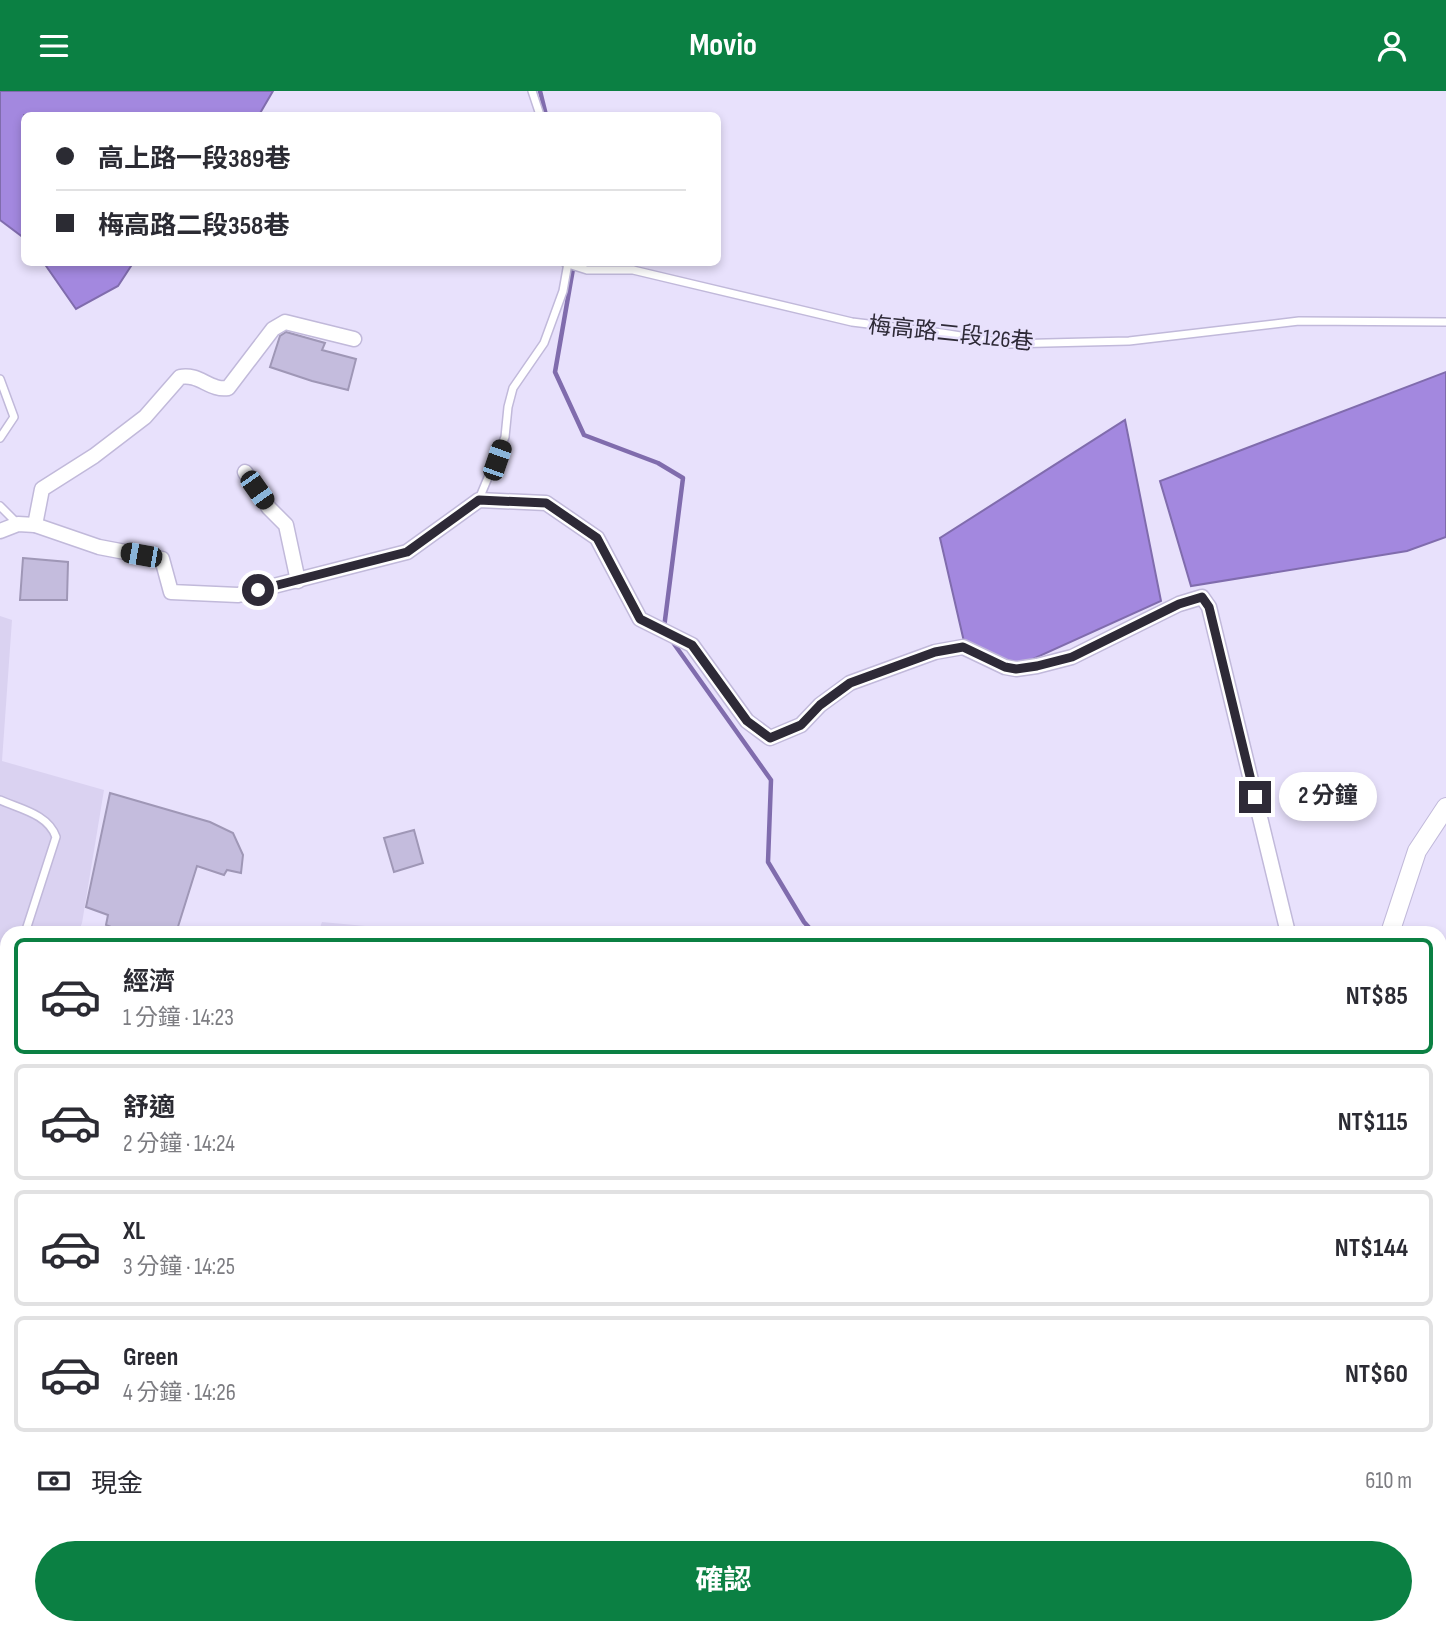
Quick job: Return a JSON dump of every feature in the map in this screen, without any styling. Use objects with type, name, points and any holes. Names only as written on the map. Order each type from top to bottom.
[{"type":"street","points":[[34,525],[42,489],[94,456],[145,417],[180,377],[192,375],[215,387],[228,388],[273,329],[285,322],[354,339]]},
{"type":"street","points":[[245,472],[270,508],[286,525],[298,581]]},
{"type":"street","points":[[0,531],[18,524],[34,525],[99,547],[162,559],[171,592],[238,595],[407,552],[479,500],[546,503],[597,538],[640,619],[692,645],[747,721],[770,738],[801,725],[820,705],[850,683],[935,652],[963,647],[1005,667],[1016,669],[1037,666],[1072,657],[1179,604],[1202,597],[1209,607],[1287,926]]},
{"type":"street","points":[[1392,926],[1417,851],[1446,807]]},
{"type":"lane","points":[[532,91],[539,112]]},
{"type":"lane","points":[[479,500],[505,437],[513,388],[544,343],[563,291],[567,266]]},
{"type":"lane","name":"梅高路二段126巷","points":[[576,266],[587,270],[633,270],[852,322],[1010,344],[1129,341],[1299,321],[1446,322]]},
{"type":"lane","points":[[0,379],[14,417],[0,438]]},
{"type":"lane","points":[[0,506],[18,524]]},
{"type":"lane","points":[[0,800],[42,818],[53,828],[55,837],[27,926]]},
{"type":"shaded area","points":[[0,91],[273,91],[261,112],[21,112],[21,236],[0,220]]},
{"type":"shaded area","points":[[46,266],[131,266],[118,286],[76,309]]},
{"type":"shaded area","points":[[1446,372],[1446,537],[1407,551],[1191,586],[1160,481]]},
{"type":"shaded area","points":[[1125,420],[1161,601],[1015,667],[965,646],[940,538]]},
{"type":"shaded area","points":[[0,616],[12,620],[2,761],[104,790],[81,926],[0,926]]},
{"type":"shaded area","points":[[322,922],[365,926],[321,926]]},
{"type":"building","points":[[286,332],[325,343],[322,350],[356,359],[348,390],[270,367],[280,336]]},
{"type":"building","points":[[23,558],[68,562],[67,600],[20,600]]},
{"type":"building","points":[[110,793],[210,822],[233,833],[243,855],[241,873],[227,870],[224,875],[197,866],[178,926],[108,926],[106,925],[108,915],[86,907]]},
{"type":"building","points":[[414,830],[423,863],[394,872],[384,838]]},
{"type":"waterway","points":[[540,91],[545,112]]},
{"type":"waterway","points":[[573,266],[555,372],[584,435],[658,463],[683,478],[664,628]]},
{"type":"waterway","points":[[672,641],[771,780],[768,862],[808,926]]},
{"type":"route","points":[[258,590],[407,552],[479,500],[546,503],[597,538],[640,619],[692,645],[747,721],[770,738],[801,725],[820,705],[850,683],[935,652],[963,647],[1005,667],[1016,669],[1037,666],[1072,657],[1179,604],[1202,597],[1209,607],[1255,797]]}]
